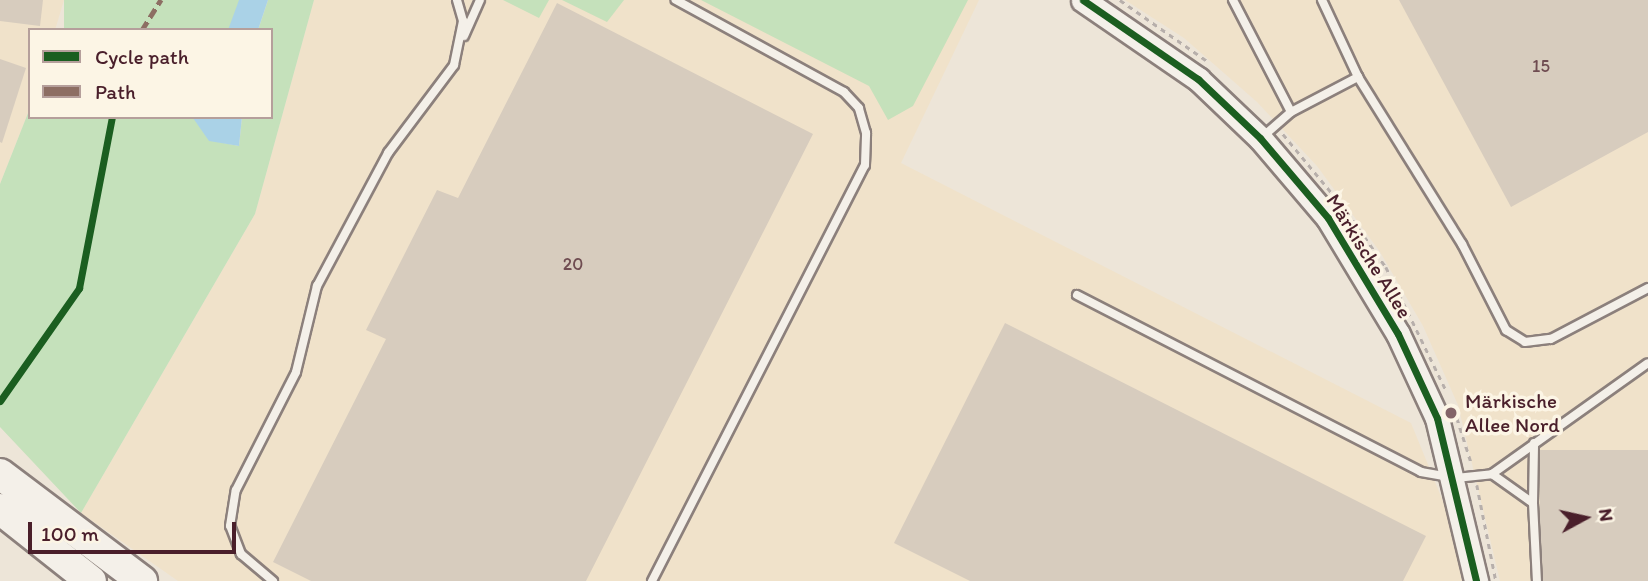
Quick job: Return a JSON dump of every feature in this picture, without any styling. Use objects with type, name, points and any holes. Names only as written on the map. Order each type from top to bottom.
[{"type":"highway","points":[[0,474],[142,581]]},
{"type":"highway","points":[[0,509],[91,581]]},
{"type":"street","name":"Märkische Allee","points":[[1083,0],[1198,79],[1260,138],[1360,265],[1437,418],[1456,478],[1476,581]]},
{"type":"lane","points":[[457,0],[460,43]]},
{"type":"lane","points":[[273,581],[241,554],[230,526],[236,490],[296,372],[317,286],[388,153],[439,91],[480,0]]},
{"type":"lane","points":[[652,581],[866,154],[859,108],[844,92],[676,0]]},
{"type":"lane","points":[[1233,0],[1291,112]]},
{"type":"lane","points":[[1322,0],[1358,77],[1462,244],[1506,330],[1525,342],[1551,339],[1648,288]]},
{"type":"lane","points":[[1260,138],[1291,112],[1358,77]]},
{"type":"lane","points":[[1077,295],[1421,472],[1456,478],[1492,474],[1648,363]]},
{"type":"lane","points":[[1534,443],[1537,581]]},
{"type":"lane","points":[[1492,474],[1534,503]]},
{"type":"shaded area","points":[[0,0],[64,0],[56,28],[28,28],[28,113],[0,184]]},
{"type":"shaded area","points":[[314,0],[979,0],[901,163],[1411,423],[1451,521],[1462,581],[178,581],[81,513],[255,214]]},
{"type":"shaded area","points":[[1125,0],[1648,0],[1648,581],[1500,581],[1458,405],[1423,326],[1380,252],[1317,166],[1257,102],[1184,38]]},
{"type":"green space","points":[[64,0],[239,0],[239,28],[64,28]]},
{"type":"green space","points":[[268,0],[314,0],[255,214],[81,513],[0,427],[0,184],[28,113],[28,119],[194,119],[209,140],[239,146],[242,119],[273,119],[273,28],[259,28]]},
{"type":"green space","points":[[503,0],[549,0],[539,18]]},
{"type":"green space","points":[[562,0],[624,0],[607,22]]},
{"type":"green space","points":[[701,0],[968,0],[913,106],[888,120],[869,86]]},
{"type":"water","points":[[239,0],[268,0],[259,28],[229,28]]},
{"type":"water","points":[[194,119],[242,119],[239,146],[209,141]]},
{"type":"building","points":[[0,0],[43,0],[40,26],[0,21]]},
{"type":"building","points":[[1399,0],[1648,0],[1648,132],[1511,207]]},
{"type":"building","points":[[557,3],[813,134],[586,581],[311,581],[273,562],[386,339],[366,330],[437,190],[458,198]]},
{"type":"building","points":[[0,59],[26,68],[2,143],[0,142]]},
{"type":"building","points":[[1005,323],[1426,536],[1403,581],[970,581],[894,543]]},
{"type":"building","points":[[1540,450],[1648,450],[1648,581],[1540,581]]},
{"type":"marked path","points":[[143,28],[161,0]]},
{"type":"cycle path","points":[[1083,0],[1198,79],[1260,138],[1328,218],[1398,334],[1437,418],[1476,581]]},
{"type":"cycle path","points":[[0,401],[79,288],[112,119]]},
{"type":"place","name":"Märkische Allee Nord","points":[[1451,413]]}]
